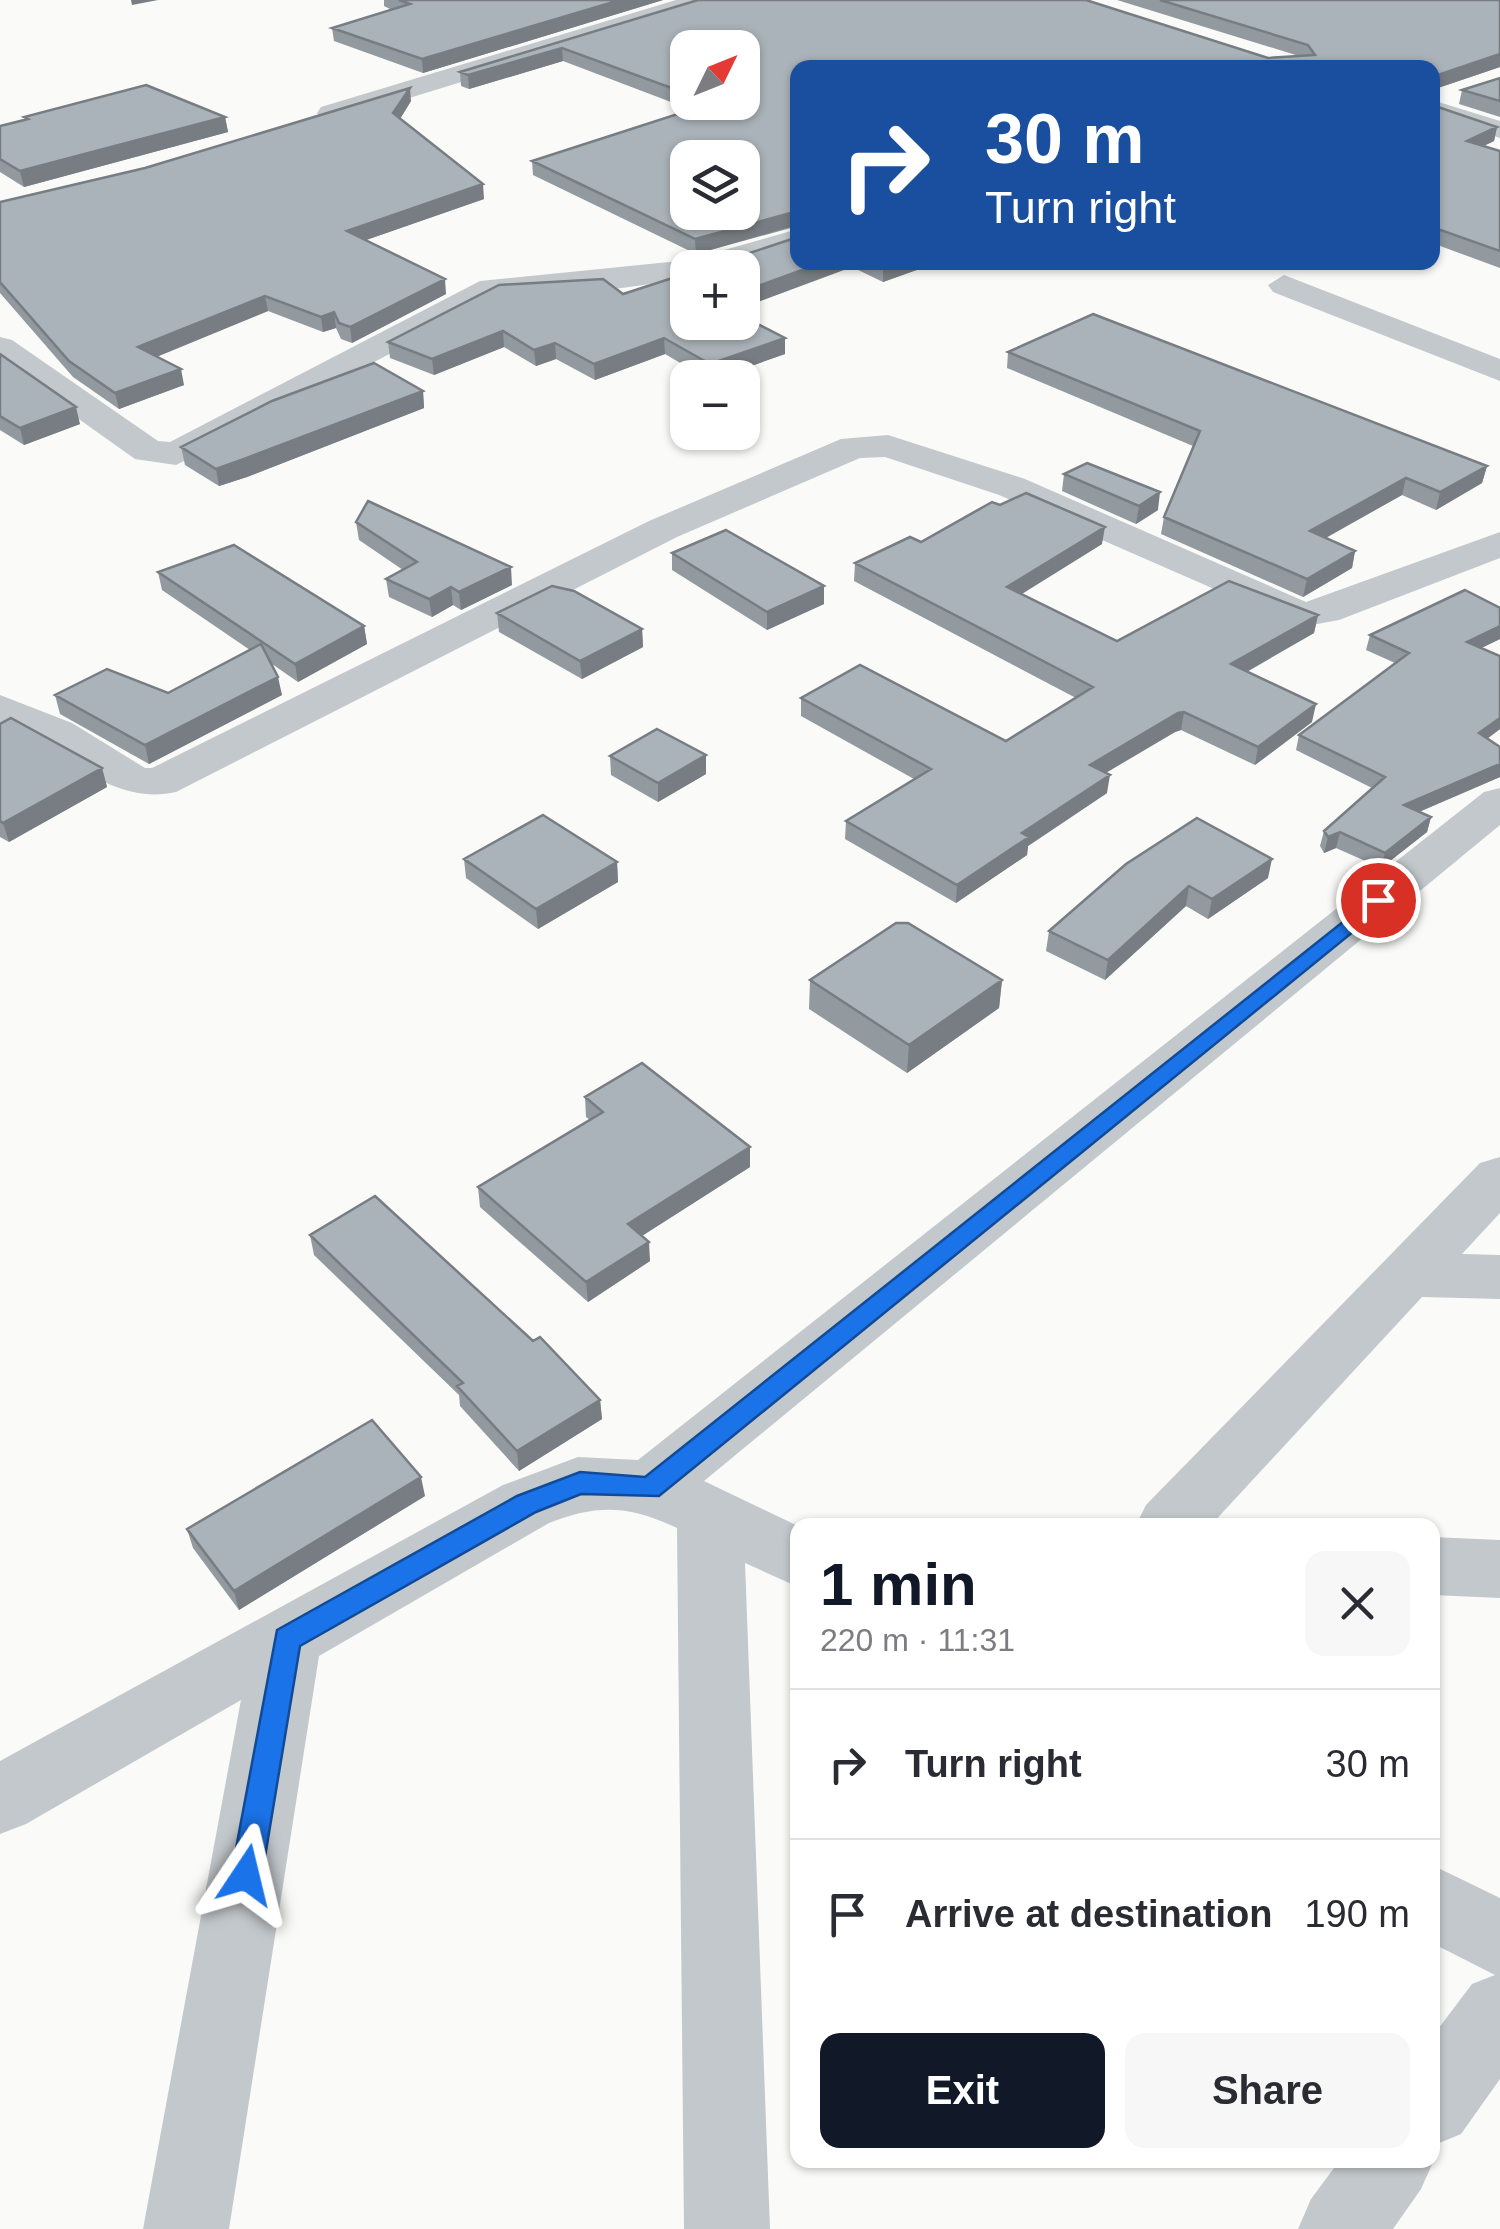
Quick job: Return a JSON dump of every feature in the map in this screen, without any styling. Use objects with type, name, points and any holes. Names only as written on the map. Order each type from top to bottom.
[{"type":"street","points":[[312,120],[702,0]]},
{"type":"street","points":[[1440,100],[1466,89]]},
{"type":"street","points":[[1440,107],[1500,130]]},
{"type":"street","points":[[757,250],[790,240]]},
{"type":"street","points":[[0,346],[148,451],[176,454],[492,288],[577,284],[670,271]]},
{"type":"street","points":[[1284,285],[1500,371]]},
{"type":"street","points":[[0,708],[56,732],[135,782],[160,782],[663,529],[854,447],[888,446],[1012,487],[1301,615],[1324,611],[1500,544]]},
{"type":"street","points":[[680,1500],[1500,802]]},
{"type":"street","points":[[1177,1518],[1500,1177]]},
{"type":"street","points":[[1408,1274],[1500,1277]]},
{"type":"street","points":[[0,1800],[526,1504],[580,1483],[680,1500],[790,1554]]},
{"type":"street","points":[[680,1500],[728,2229]]},
{"type":"street","points":[[1440,1566],[1500,1568]]},
{"type":"street","points":[[186,2229],[287,1638]]},
{"type":"street","points":[[1440,1906],[1500,1939]]},
{"type":"street","points":[[1440,2093],[1500,2012]]},
{"type":"street","points":[[1341,2229],[1386,2168]]},
{"type":"building","points":[[399,0],[620,0],[422,59],[332,28],[410,4]]},
{"type":"building","points":[[698,0],[1086,0],[1268,58],[1315,55],[1308,45],[1160,0],[1500,0],[1500,54],[1440,74],[1440,60],[790,60],[790,213],[760,221],[760,140],[670,140],[670,227],[532,161],[670,117],[670,120],[760,120],[760,30],[670,30],[670,87],[562,48],[468,75],[460,72]]},
{"type":"building","points":[[1500,78],[1500,101],[1462,90]]},
{"type":"building","points":[[146,85],[225,117],[20,171],[0,159],[0,126]]},
{"type":"building","points":[[410,88],[393,113],[483,184],[347,231],[445,279],[350,327],[339,323],[334,312],[321,317],[265,296],[138,347],[181,369],[115,393],[69,361],[0,282],[0,202],[145,168]]},
{"type":"building","points":[[1440,108],[1497,127],[1467,141],[1500,151],[1500,251],[1440,230]]},
{"type":"building","points":[[676,230],[728,230],[695,239]]},
{"type":"building","points":[[790,240],[790,270],[802,270],[760,285],[759,250]]},
{"type":"building","points":[[603,279],[623,294],[670,279],[670,340],[760,340],[760,325],[785,338],[722,360],[703,360],[664,338],[594,364],[555,343],[534,350],[503,331],[432,359],[388,342],[499,285]]},
{"type":"building","points":[[1093,314],[1487,466],[1440,492],[1406,478],[1310,531],[1355,551],[1307,579],[1164,517],[1200,431],[1008,352]]},
{"type":"building","points":[[0,354],[76,407],[20,428],[0,416]]},
{"type":"building","points":[[374,363],[423,391],[216,469],[181,447],[272,401]]},
{"type":"building","points":[[1087,463],[1160,492],[1139,506],[1064,474]]},
{"type":"building","points":[[1026,493],[1105,527],[1007,587],[1117,641],[1229,581],[1318,615],[1231,664],[1316,704],[1258,747],[1184,712],[1178,713],[1090,765],[1110,775],[1022,833],[1029,837],[957,885],[846,821],[931,769],[801,698],[860,665],[1006,741],[1093,687],[855,563],[910,537],[921,542],[992,502],[1000,505]]},
{"type":"building","points":[[368,501],[511,567],[459,592],[451,587],[429,599],[386,579],[417,562],[356,522]]},
{"type":"building","points":[[726,530],[824,586],[767,612],[672,553]]},
{"type":"building","points":[[234,545],[364,626],[295,664],[158,572]]},
{"type":"building","points":[[552,586],[574,591],[642,629],[580,661],[497,613]]},
{"type":"building","points":[[1465,590],[1500,608],[1500,626],[1467,642],[1500,656],[1500,718],[1479,733],[1500,747],[1500,764],[1404,805],[1431,817],[1385,853],[1340,832],[1328,837],[1324,831],[1385,777],[1299,735],[1409,653],[1370,635]]},
{"type":"building","points":[[261,644],[278,677],[145,745],[55,695],[107,669],[168,693]]},
{"type":"building","points":[[11,718],[102,768],[3,823],[0,724]]},
{"type":"building","points":[[657,729],[706,755],[658,783],[610,756]]},
{"type":"building","points":[[543,815],[617,862],[536,909],[464,859]]},
{"type":"building","points":[[1197,818],[1272,859],[1212,899],[1189,886],[1108,960],[1049,931],[1126,864]]},
{"type":"building","points":[[896,923],[908,923],[1002,980],[909,1045],[810,980]]},
{"type":"building","points":[[642,1063],[750,1147],[628,1224],[649,1242],[586,1282],[478,1187],[603,1112],[585,1097]]},
{"type":"building","points":[[375,1196],[533,1341],[540,1337],[600,1400],[517,1451],[457,1386],[463,1383],[310,1235]]},
{"type":"building","points":[[372,1420],[421,1477],[234,1591],[187,1529]]},
{"type":"route","points":[[246,1875],[287,1638],[526,1504],[580,1483],[650,1488],[1378,900]]}]
